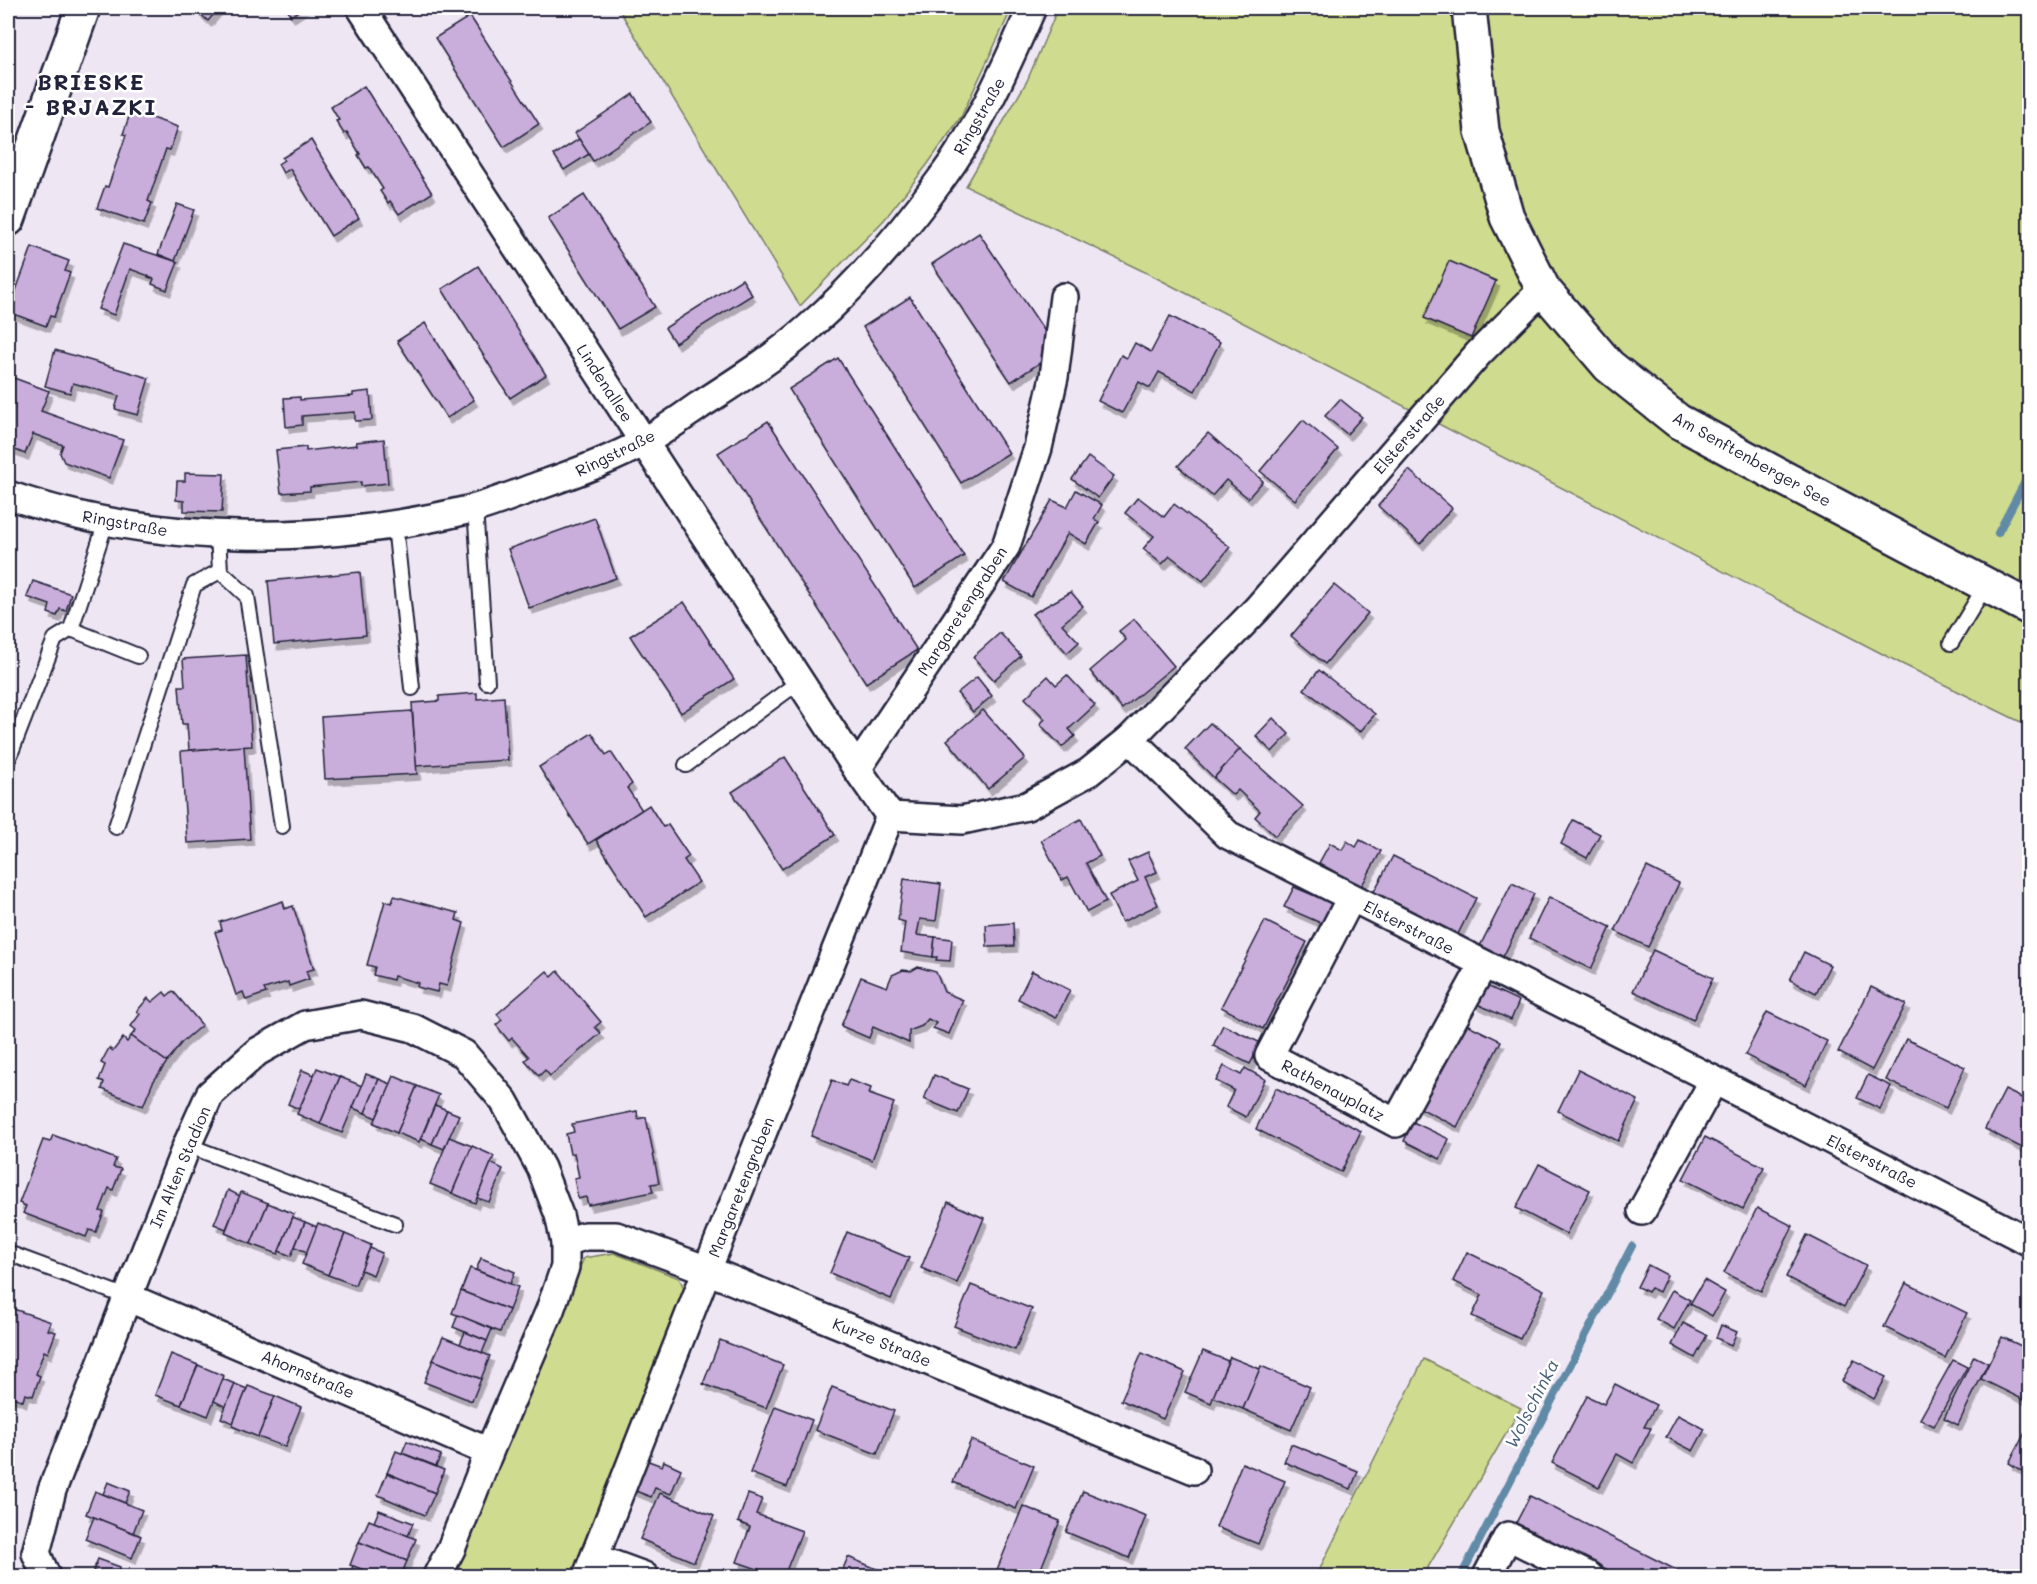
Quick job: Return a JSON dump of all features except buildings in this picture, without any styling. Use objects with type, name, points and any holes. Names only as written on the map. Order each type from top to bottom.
[{"type":"street","points":[[8,219],[14,183],[83,8]]},
{"type":"street","name":"Lindenallee","points":[[361,8],[890,816]]},
{"type":"street","name":"Ringstraße","points":[[8,495],[37,505],[106,522],[175,531],[218,534],[311,533],[395,525],[475,508],[588,469],[644,442],[754,370],[806,330],[868,268],[911,219],[944,176],[1004,71],[1032,8]]},
{"type":"street","name":"Am Senftenberger See","points":[[1469,8],[1482,131],[1507,217],[1543,289],[1609,366],[1677,421],[2030,608]]},
{"type":"street","name":"Elsterstraße","points":[[890,816],[962,820],[1027,806],[1089,772],[1130,739],[1257,609],[1478,354],[1543,289]]},
{"type":"street","name":"Margaretengraben","points":[[858,769],[1006,546],[1038,448],[1054,377],[1064,297]]},
{"type":"street","name":"Elsterstraße","points":[[1130,739],[1228,835],[2030,1242]]},
{"type":"street","name":"Margaretengraben","points":[[644,1576],[591,1567],[890,816]]},
{"type":"street","name":"Rathenauplatz","points":[[1351,898],[1269,1056],[1396,1123],[1483,965]]},
{"type":"street","name":"Im Alten Stadion","points":[[46,1576],[36,1553],[52,1491],[187,1145],[210,1094],[257,1052],[305,1025],[361,1015],[413,1028],[464,1054],[504,1101],[541,1168],[559,1215],[565,1242],[565,1267],[550,1310],[437,1576]]},
{"type":"street","points":[[1641,1211],[1714,1080]]},
{"type":"street","name":"Kurze Straße","points":[[565,1242],[585,1236],[615,1236],[708,1270],[1194,1470]]},
{"type":"street","name":"Ahornstraße","points":[[127,1297],[489,1452]]},
{"type":"street","points":[[1487,1576],[1508,1536],[1589,1576]]},
{"type":"lane","points":[[475,508],[487,682]]},
{"type":"lane","points":[[8,760],[55,639],[71,629],[106,522]]},
{"type":"lane","points":[[395,525],[412,688]]},
{"type":"lane","points":[[218,534],[220,571],[247,596],[282,826]]},
{"type":"lane","points":[[116,827],[194,585],[220,571]]},
{"type":"lane","points":[[1951,643],[1986,585]]},
{"type":"lane","points":[[71,629],[138,656]]},
{"type":"lane","points":[[686,765],[800,681]]},
{"type":"lane","points":[[187,1145],[396,1224]]},
{"type":"lane","points":[[8,1253],[127,1297]]},
{"type":"green space","points":[[618,8],[1012,8],[961,117],[927,165],[884,220],[800,306]]},
{"type":"green space","points":[[1058,8],[2029,8],[2029,726],[1900,663],[1147,273],[966,186],[1027,81]]},
{"type":"green space","points":[[614,1253],[679,1278],[684,1288],[571,1576],[444,1576],[584,1258]]},
{"type":"green space","points":[[1424,1359],[1521,1408],[1423,1576],[1316,1576]]},
{"type":"waterway","points":[[1998,533],[2030,472]]},
{"type":"waterway","name":"Wolschinka","points":[[1461,1576],[1632,1246]]},
{"type":"district","name":"BRIESKE - BRJAZKI","points":[[91,94]]}]
